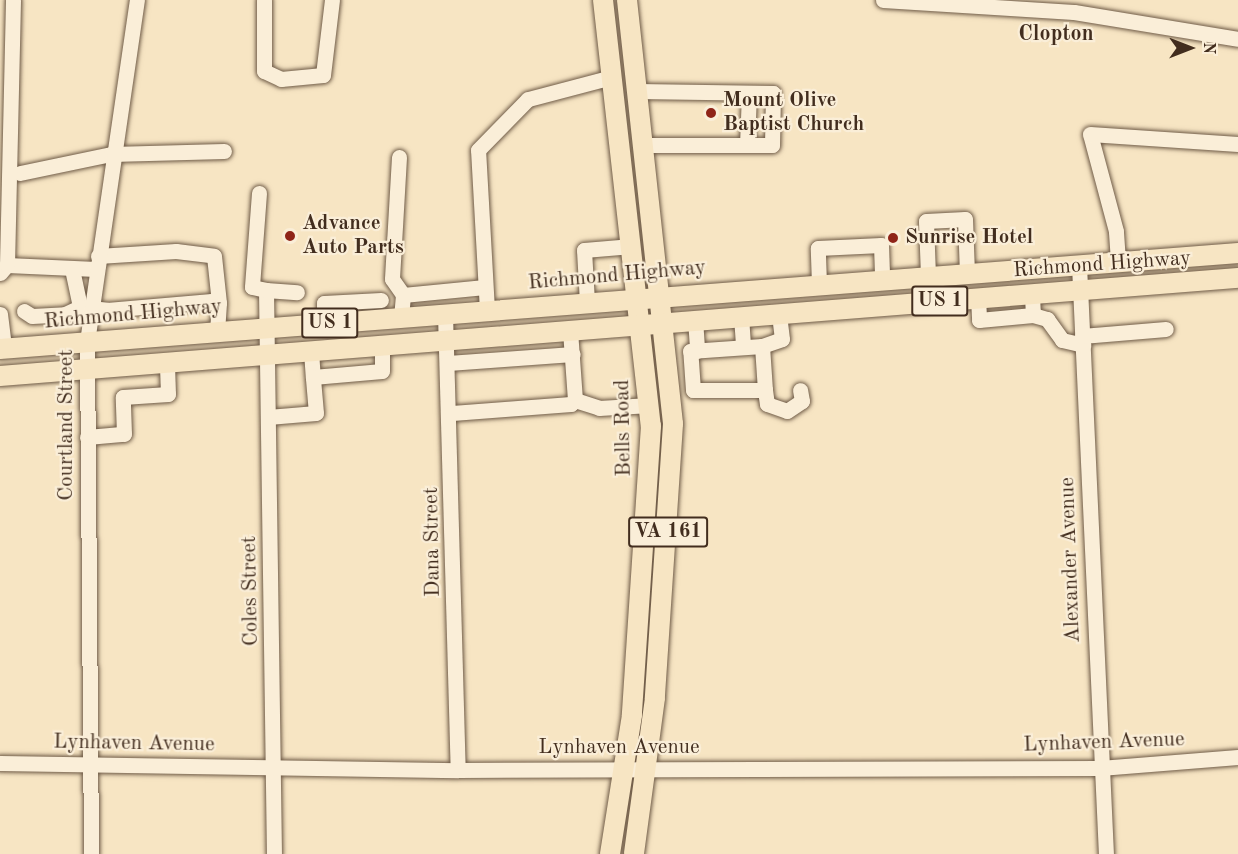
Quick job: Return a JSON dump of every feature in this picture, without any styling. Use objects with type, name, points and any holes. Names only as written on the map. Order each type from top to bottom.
[{"type":"main road","name":"Bells Road","points":[[603,0],[650,405],[645,554],[626,768],[610,854]]},
{"type":"main road","name":"VA 161","points":[[627,0],[672,391],[667,555],[648,768],[634,854]]},
{"type":"main road","name":"Richmond Highway","points":[[2,349],[1238,253]]},
{"type":"main road","name":"Richmond Highway","points":[[0,376],[642,323],[1238,278]]},
{"type":"street","points":[[13,0],[2,271],[72,269],[97,262],[176,251],[214,256],[219,303],[218,332]]},
{"type":"street","name":"Courtland Street","points":[[91,854],[85,308],[97,262],[111,154],[137,0]]},
{"type":"street","points":[[264,0],[264,71],[281,79],[323,75],[332,0]]},
{"type":"street","points":[[883,0],[1074,6],[1238,39]]},
{"type":"street","points":[[487,310],[478,150],[528,99],[612,77]]},
{"type":"street","points":[[637,91],[773,93],[772,145],[643,146]]},
{"type":"street","points":[[747,145],[748,93]]},
{"type":"street","points":[[1118,261],[1116,231],[1090,134],[1238,144]]},
{"type":"street","points":[[20,173],[111,154],[224,151]]},
{"type":"street","points":[[381,320],[381,300],[392,279],[399,157]]},
{"type":"street","points":[[259,193],[252,287],[297,292]]},
{"type":"street","points":[[928,276],[926,221],[965,219],[967,273]]},
{"type":"street","points":[[819,284],[818,248],[881,245],[882,280]]},
{"type":"street","points":[[587,302],[584,250],[632,246]]},
{"type":"street","name":"Alexander Avenue","points":[[1079,265],[1100,768],[1106,854]]},
{"type":"street","points":[[72,269],[85,308]]},
{"type":"street","points":[[392,279],[403,295],[401,317]]},
{"type":"street","points":[[403,295],[485,287]]},
{"type":"street","name":"Coles Street","points":[[266,290],[276,767],[274,854]]},
{"type":"street","points":[[1032,294],[1033,315]]},
{"type":"street","points":[[978,298],[979,320],[1033,315],[1047,319],[1062,340],[1082,340],[1166,329]]},
{"type":"street","points":[[324,323],[324,303],[381,300]]},
{"type":"street","points":[[24,311],[32,316],[65,314],[85,308],[219,303]]},
{"type":"street","points":[[693,390],[690,351],[762,346],[782,339],[779,313]]},
{"type":"street","points":[[0,314],[2,349]]},
{"type":"street","name":"Dana Street","points":[[445,314],[452,413],[458,770]]},
{"type":"street","points":[[741,316],[742,347]]},
{"type":"street","points":[[695,319],[697,351]]},
{"type":"street","points":[[570,330],[575,400]]},
{"type":"street","points":[[543,332],[544,354]]},
{"type":"street","points":[[313,377],[382,371],[382,345]]},
{"type":"street","points":[[762,346],[767,404],[787,411],[802,401],[801,390]]},
{"type":"street","points":[[268,417],[316,413],[311,351]]},
{"type":"street","points":[[448,363],[544,354],[573,354]]},
{"type":"street","points":[[87,437],[124,434],[123,397],[168,394],[167,362]]},
{"type":"street","points":[[672,391],[765,390]]},
{"type":"street","points":[[452,413],[575,400],[599,408],[650,405]]},
{"type":"street","points":[[645,554],[667,555]]},
{"type":"street","name":"Lynhaven Avenue","points":[[0,763],[458,770],[1100,768],[1238,757]]},
{"type":"place","name":"Mount Olive Baptist Church","points":[[711,113]]},
{"type":"place","name":"Advance Auto Parts","points":[[290,236]]},
{"type":"place","name":"Sunrise Hotel","points":[[893,238]]},
{"type":"district","name":"Clopton","points":[[1056,35]]}]
